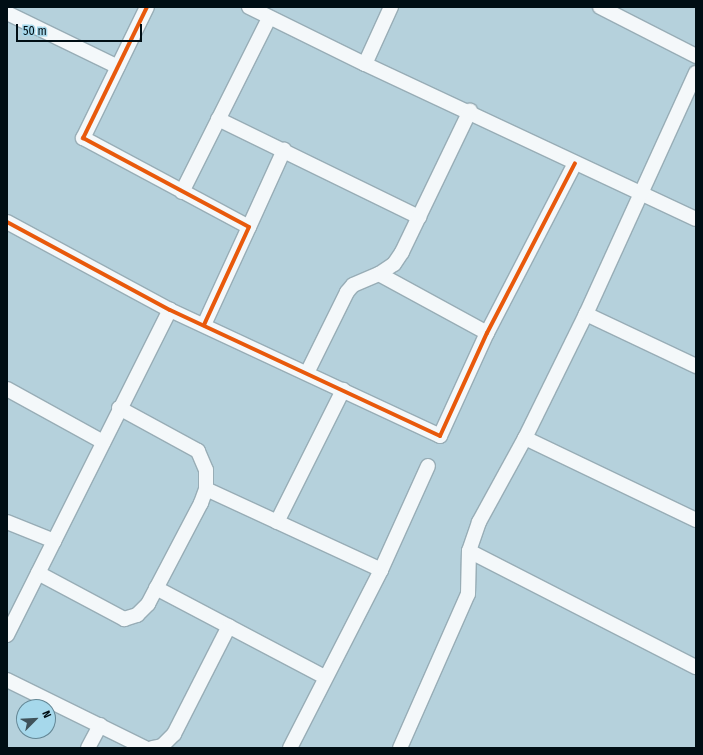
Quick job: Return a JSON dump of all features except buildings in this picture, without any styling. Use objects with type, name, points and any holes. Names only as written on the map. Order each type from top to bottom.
[{"type":"street","points":[[147,7],[83,138],[248,227]]},
{"type":"street","points":[[249,7],[365,64],[470,111],[640,195],[696,219]]},
{"type":"street","points":[[365,64],[391,7]]},
{"type":"street","points":[[600,7],[696,56]]},
{"type":"street","points":[[7,13],[118,67]]},
{"type":"street","points":[[182,192],[269,18]]},
{"type":"street","points":[[400,748],[468,594],[469,551],[490,500],[525,438],[586,314],[696,73]]},
{"type":"street","points":[[307,373],[347,292],[353,285],[379,274],[394,264],[419,217],[470,111]]},
{"type":"street","points":[[218,119],[419,217]]},
{"type":"street","points":[[204,325],[284,150]]},
{"type":"street","points":[[7,222],[170,310],[440,436],[487,333],[575,162]]},
{"type":"street","points":[[379,274],[487,333]]},
{"type":"street","points":[[7,635],[119,408],[170,310]]},
{"type":"street","points":[[586,314],[696,366]]},
{"type":"street","points":[[7,389],[103,442]]},
{"type":"street","points":[[277,522],[344,390]]},
{"type":"street","points":[[38,573],[124,620],[137,615],[148,604],[206,489],[206,470],[198,452],[119,408]]},
{"type":"street","points":[[525,438],[696,520]]},
{"type":"street","points":[[290,748],[325,676],[381,570],[428,466]]},
{"type":"street","points":[[206,489],[381,570]]},
{"type":"street","points":[[7,522],[54,541]]},
{"type":"street","points":[[469,551],[696,667]]},
{"type":"street","points":[[156,588],[325,676]]},
{"type":"street","points":[[152,748],[162,746],[174,734],[229,626]]},
{"type":"street","points":[[7,680],[145,748]]},
{"type":"street","points":[[88,748],[100,725]]},
{"type":"cycle path","points":[[147,7],[83,138],[249,227],[204,325]]},
{"type":"cycle path","points":[[7,222],[170,310],[440,436],[487,333],[575,163]]}]
